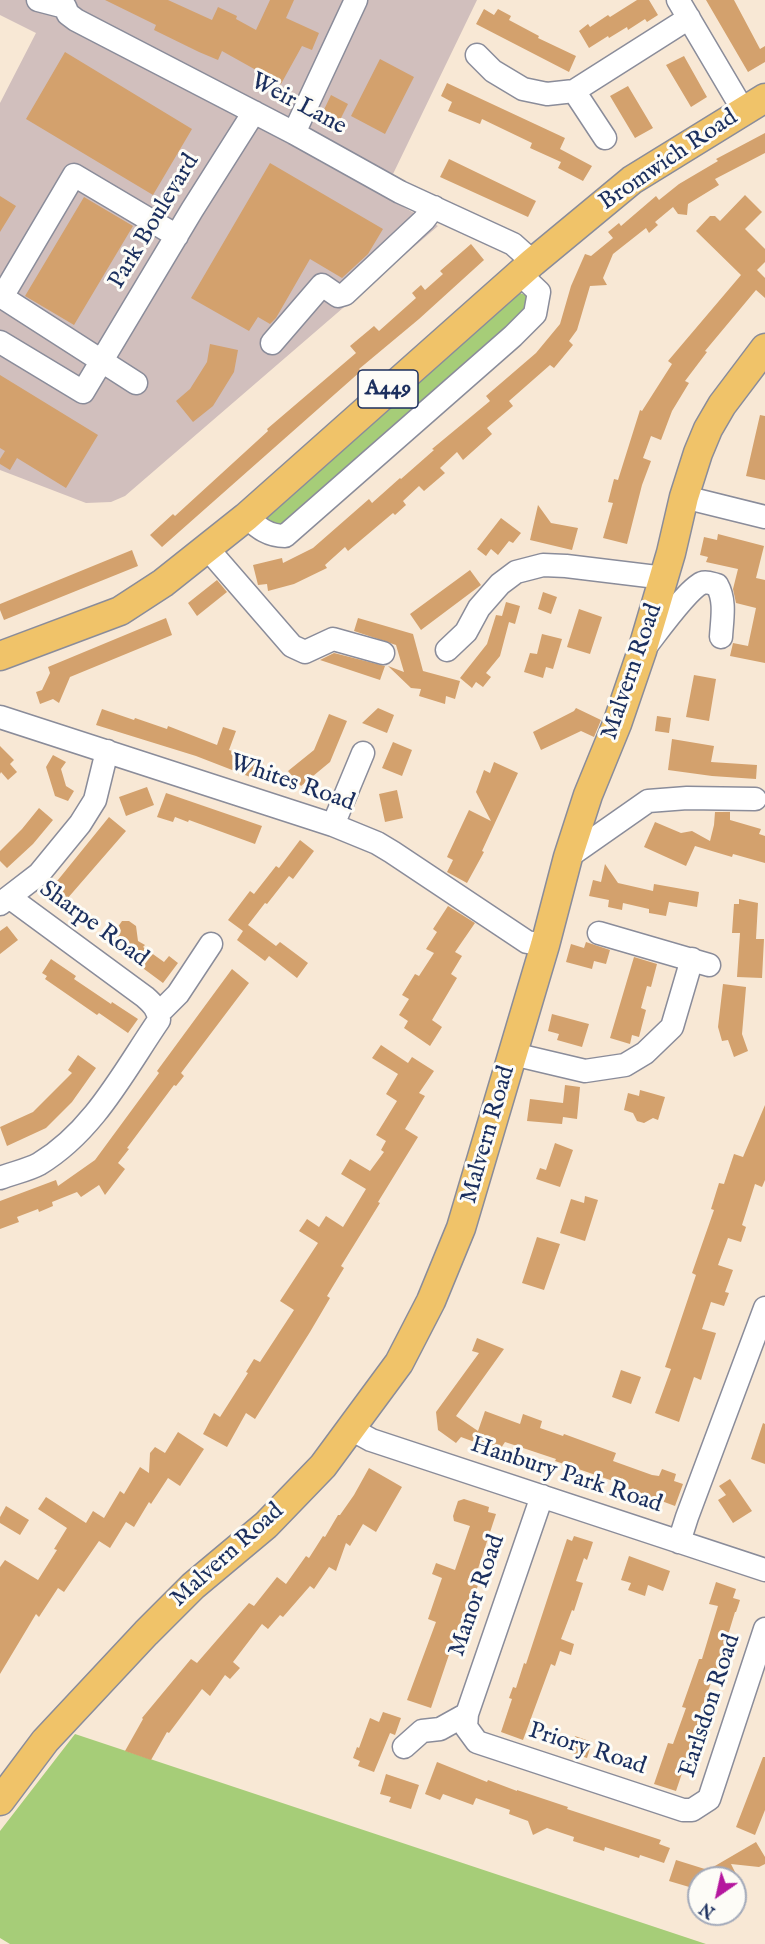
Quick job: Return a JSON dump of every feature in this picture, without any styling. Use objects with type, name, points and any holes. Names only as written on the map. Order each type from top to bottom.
[{"type":"main road","name":"Bromwich Road","points":[[0,656],[120,611],[163,583],[246,517],[526,268],[632,180],[754,104]]},
{"type":"main road","name":"Malvern Road","points":[[4,1788],[146,1633],[193,1586],[266,1525],[323,1466],[399,1363],[431,1301],[461,1228],[545,945],[568,857],[588,795],[617,724],[642,651],[665,578],[684,498],[708,429],[738,383],[765,348]]},
{"type":"street","name":"Weir Lane","points":[[38,0],[64,4],[68,14],[76,20],[294,133],[400,192],[513,244],[526,268]]},
{"type":"street","points":[[294,133],[356,0]]},
{"type":"street","points":[[477,55],[493,71],[523,89],[547,94],[574,91],[683,9],[754,104]]},
{"type":"street","points":[[574,91],[605,138]]},
{"type":"street","name":"Park Boulevard","points":[[0,342],[83,392],[254,112]]},
{"type":"street","points":[[136,383],[2,297],[74,175],[177,236]]},
{"type":"street","points":[[272,343],[322,285],[338,296],[345,294],[424,220],[434,207]]},
{"type":"street","points":[[246,517],[273,536],[285,536],[513,336],[535,314],[539,292],[526,268]]},
{"type":"street","points":[[684,498],[765,517]]},
{"type":"street","points":[[207,548],[292,646],[305,652],[333,639],[382,653]]},
{"type":"street","points":[[447,650],[466,632],[479,608],[500,584],[516,572],[543,565],[665,578]]},
{"type":"street","points":[[642,651],[680,604],[702,583],[717,585],[720,591],[723,612],[721,637]]},
{"type":"street","name":"Whites Road","points":[[0,717],[333,825],[377,843],[527,942],[545,945]]},
{"type":"street","points":[[5,900],[39,874],[80,824],[95,800],[107,751]]},
{"type":"street","points":[[333,825],[363,753]]},
{"type":"street","points":[[568,857],[648,801],[687,798],[755,799]]},
{"type":"street","name":"Sharpe Road","points":[[5,900],[152,1005]]},
{"type":"street","points":[[513,1054],[585,1071],[625,1065],[645,1053],[672,1027],[692,959],[599,933]]},
{"type":"street","points":[[0,1178],[37,1165],[66,1145],[93,1117],[159,1020],[152,1005],[178,994],[211,944]]},
{"type":"street","points":[[679,1542],[764,1311]]},
{"type":"street","name":"Hanbury Park Road","points":[[351,1429],[371,1440],[765,1570]]},
{"type":"street","name":"Manor Road","points":[[466,1714],[542,1496]]},
{"type":"street","name":"Earlsdon Road","points":[[708,1799],[765,1629]]},
{"type":"street","points":[[404,1747],[422,1731],[440,1729],[466,1714]]},
{"type":"street","name":"Priory Road","points":[[466,1714],[466,1727],[477,1742],[683,1810],[692,1810],[708,1799]]},
{"type":"shaded area","points":[[0,0],[477,0],[393,174],[330,142],[319,161],[438,226],[125,496],[111,502],[86,503],[0,470],[0,103],[36,33],[0,15]]},
{"type":"green space","points":[[520,293],[528,296],[526,312],[412,416],[277,528],[267,523],[266,516]]},
{"type":"green space","points":[[75,1734],[706,1944],[10,1944],[0,1938],[0,1831]]},
{"type":"building","points":[[105,0],[168,0],[212,20],[218,7],[237,16],[236,19],[256,30],[270,0],[294,0],[286,18],[319,33],[312,50],[302,46],[281,84],[222,51],[218,60],[199,52],[154,30],[156,25]]},
{"type":"building","points":[[637,0],[649,0],[658,15],[647,22],[645,19],[628,30],[627,27],[609,38],[608,36],[589,48],[579,31],[588,24],[590,27],[608,15],[610,17]]},
{"type":"building","points":[[706,0],[734,0],[760,49],[765,46],[765,62],[748,72]]},
{"type":"building","points":[[484,9],[494,15],[498,9],[511,16],[509,20],[539,36],[538,38],[576,56],[569,72],[476,24]]},
{"type":"building","points":[[65,52],[192,129],[153,195],[26,119]]},
{"type":"building","points":[[684,56],[707,97],[691,107],[666,65]]},
{"type":"building","points":[[380,59],[414,77],[385,134],[351,116]]},
{"type":"building","points":[[447,83],[565,138],[560,149],[592,166],[583,181],[558,168],[561,162],[530,148],[532,143],[482,119],[480,124],[448,111],[452,102],[441,96]]},
{"type":"building","points":[[628,86],[653,128],[635,138],[610,96]]},
{"type":"building","points":[[331,95],[348,104],[338,124],[321,116]]},
{"type":"building","points":[[765,133],[765,153],[715,179],[719,185],[688,204],[687,215],[678,214],[673,207],[655,222],[658,225],[649,233],[646,228],[613,254],[603,278],[607,285],[590,286],[577,330],[569,341],[573,345],[554,368],[550,365],[509,401],[513,406],[487,428],[492,434],[463,460],[457,452],[440,468],[445,473],[424,491],[419,486],[403,501],[406,505],[395,515],[393,513],[348,551],[345,547],[325,565],[327,568],[294,584],[268,591],[267,584],[258,585],[253,565],[282,558],[283,563],[313,548],[369,499],[372,503],[401,479],[434,450],[432,449],[490,401],[486,396],[536,353],[560,324],[571,286],[585,254],[591,256],[613,238],[608,232],[619,223],[621,226],[656,196],[659,200],[679,184],[718,161],[716,159]]},
{"type":"building","points":[[449,159],[536,201],[528,217],[440,177]]},
{"type":"building","points":[[270,163],[383,229],[368,254],[342,278],[310,259],[276,318],[270,324],[258,317],[249,331],[191,298]]},
{"type":"building","points":[[745,195],[762,212],[745,229],[765,249],[765,262],[757,270],[765,278],[765,298],[756,290],[705,351],[707,352],[685,381],[689,383],[672,411],[661,440],[651,436],[643,458],[651,461],[642,485],[627,544],[603,538],[613,503],[608,502],[614,479],[618,480],[640,410],[642,411],[672,364],[668,361],[741,275],[696,231],[710,216],[715,216],[720,221]]},
{"type":"building","points":[[0,196],[16,206],[0,232]]},
{"type":"building","points":[[84,197],[133,226],[74,325],[25,296]]},
{"type":"building","points":[[471,244],[484,260],[419,319],[359,369],[361,371],[162,547],[150,535],[173,514],[175,516],[268,431],[267,429],[356,353],[350,346],[374,326],[379,331],[416,298],[412,293],[421,285],[425,290],[443,274],[440,271]]},
{"type":"building","points":[[210,344],[238,350],[234,372],[213,406],[193,422],[176,401],[190,389],[207,362]]},
{"type":"building","points":[[0,375],[98,435],[66,488],[17,458],[10,470],[0,464],[5,451],[0,448]]},
{"type":"building","points":[[760,415],[765,416],[765,480],[746,476]]},
{"type":"building","points":[[538,505],[551,523],[578,528],[572,550],[530,540]]},
{"type":"building","points":[[501,518],[521,533],[513,543],[509,541],[498,555],[491,549],[486,556],[477,549]]},
{"type":"building","points":[[718,534],[764,546],[756,578],[765,580],[765,663],[730,656],[733,643],[748,646],[756,608],[736,603],[733,589],[738,569],[706,562],[708,557],[700,555],[704,537],[717,540]]},
{"type":"building","points":[[132,550],[138,566],[4,620],[0,604]]},
{"type":"building","points":[[470,570],[481,585],[421,630],[410,614]]},
{"type":"building","points":[[217,580],[227,592],[197,616],[188,603]]},
{"type":"building","points":[[543,592],[557,597],[551,614],[538,609]]},
{"type":"building","points":[[506,602],[520,606],[515,624],[509,622],[500,656],[486,673],[491,677],[483,687],[476,682],[472,688],[460,678],[487,644],[496,615],[502,616]]},
{"type":"building","points":[[579,609],[602,617],[590,654],[567,647]]},
{"type":"building","points":[[166,618],[172,635],[70,677],[59,703],[53,699],[40,704],[36,692],[42,690],[50,673],[48,667]]},
{"type":"building","points":[[358,618],[413,634],[423,671],[460,681],[455,699],[446,696],[445,704],[419,696],[421,689],[411,688],[388,666],[404,672],[396,645],[354,631]]},
{"type":"building","points":[[542,634],[562,639],[553,669],[546,667],[543,678],[524,672],[530,653],[537,654]]},
{"type":"building","points":[[334,653],[385,666],[380,680],[320,660]]},
{"type":"building","points":[[694,675],[716,679],[709,721],[686,717]]},
{"type":"building","points":[[378,708],[394,715],[387,733],[362,723]]},
{"type":"building","points":[[576,708],[601,720],[594,737],[581,731],[541,750],[533,732]]},
{"type":"building","points":[[102,709],[167,729],[168,726],[217,745],[223,727],[236,731],[229,750],[264,761],[258,780],[196,756],[96,725]]},
{"type":"building","points":[[329,714],[347,721],[330,762],[301,786],[288,771],[314,750]]},
{"type":"building","points":[[657,716],[671,718],[669,733],[655,731]]},
{"type":"building","points":[[672,739],[714,746],[711,762],[757,765],[756,779],[668,770]]},
{"type":"building","points":[[393,742],[412,750],[402,776],[382,768]]},
{"type":"building","points":[[0,746],[14,760],[10,764],[17,772],[8,780],[1,772],[0,774]]},
{"type":"building","points":[[53,755],[66,762],[61,769],[66,786],[74,791],[68,801],[55,796],[46,767]]},
{"type":"building","points":[[494,762],[518,773],[482,851],[484,852],[467,883],[447,872],[453,860],[447,857],[469,810],[491,821],[476,792],[484,770],[490,773]]},
{"type":"building","points":[[147,787],[154,805],[126,816],[119,797]]},
{"type":"building","points":[[397,790],[403,818],[385,822],[379,794]]},
{"type":"building","points":[[166,793],[262,826],[255,844],[189,820],[188,822],[175,817],[173,822],[157,817]]},
{"type":"building","points":[[39,808],[53,820],[33,844],[7,868],[0,861],[0,851]]},
{"type":"building","points":[[715,812],[730,812],[730,820],[761,829],[759,834],[765,836],[765,863],[733,854],[732,857],[695,846],[686,866],[644,847],[655,822],[681,833],[692,831],[710,841]]},
{"type":"building","points":[[109,817],[126,831],[60,907],[45,896]]},
{"type":"building","points":[[300,840],[314,851],[293,879],[289,876],[248,925],[276,946],[280,942],[308,963],[297,978],[269,956],[265,961],[237,940],[243,931],[228,920],[250,891],[254,894],[276,866],[279,868]]},
{"type":"building","points":[[605,864],[618,883],[653,891],[654,884],[699,892],[697,907],[669,902],[666,916],[649,913],[649,909],[623,903],[622,910],[608,907],[609,900],[589,896],[593,880],[601,882]]},
{"type":"building","points":[[739,899],[758,903],[756,939],[764,939],[762,978],[737,977],[740,933],[732,933],[734,904],[739,904]]},
{"type":"building","points":[[448,906],[475,923],[455,952],[462,956],[451,974],[457,978],[432,1020],[442,1027],[430,1046],[404,1028],[408,1021],[399,1015],[409,999],[402,995],[415,974],[419,976],[434,953],[426,949],[437,932],[433,929]]},
{"type":"building","points":[[122,921],[129,921],[136,926],[138,941],[145,945],[143,947],[164,962],[169,956],[178,963],[163,983],[108,941]]},
{"type":"building","points":[[7,926],[18,940],[0,954],[0,931]]},
{"type":"building","points":[[586,942],[610,950],[606,964],[594,961],[592,969],[566,962],[571,944],[584,948]]},
{"type":"building","points":[[634,957],[657,964],[651,987],[647,986],[641,1008],[646,1010],[639,1037],[632,1035],[630,1044],[610,1038]]},
{"type":"building","points":[[51,959],[76,976],[74,979],[138,1019],[128,1033],[99,1013],[97,1015],[45,979],[47,976],[42,973]]},
{"type":"building","points":[[232,969],[249,983],[181,1073],[184,1076],[176,1086],[174,1085],[127,1148],[129,1149],[118,1163],[125,1169],[105,1195],[99,1185],[81,1197],[77,1192],[52,1202],[53,1206],[39,1212],[38,1209],[17,1217],[19,1222],[0,1229],[0,1201],[56,1180],[58,1186],[95,1160]]},
{"type":"building","points":[[723,984],[746,987],[742,1034],[748,1051],[734,1057],[728,1040],[722,1041],[718,1027]]},
{"type":"building","points":[[552,1014],[589,1024],[582,1047],[557,1040],[559,1034],[548,1031]]},
{"type":"building","points":[[381,1045],[408,1063],[412,1057],[434,1071],[419,1093],[425,1096],[405,1129],[418,1137],[341,1266],[344,1268],[327,1296],[330,1298],[310,1332],[255,1419],[246,1413],[227,1447],[203,1434],[214,1413],[220,1417],[248,1373],[246,1372],[254,1359],[260,1362],[294,1310],[280,1301],[318,1243],[299,1231],[307,1219],[319,1227],[326,1216],[343,1227],[366,1189],[341,1174],[350,1159],[370,1171],[384,1152],[381,1150],[386,1141],[376,1135],[397,1101],[386,1094],[398,1074],[372,1058]]},
{"type":"building","points":[[78,1055],[96,1068],[72,1102],[46,1128],[7,1146],[0,1127],[33,1112],[72,1073],[68,1070]]},
{"type":"building","points":[[565,1085],[580,1087],[577,1119],[563,1117],[562,1124],[527,1121],[530,1099],[563,1103]]},
{"type":"building","points":[[640,1090],[665,1097],[658,1120],[653,1118],[644,1123],[637,1121],[633,1113],[624,1110],[628,1093],[639,1096]]},
{"type":"building","points":[[765,1105],[765,1180],[762,1187],[755,1184],[742,1225],[746,1227],[741,1242],[728,1238],[718,1265],[733,1270],[725,1292],[729,1293],[724,1306],[711,1302],[702,1329],[716,1333],[701,1380],[694,1377],[679,1422],[655,1413],[671,1369],[665,1367],[696,1275],[692,1273],[714,1210],[711,1209],[719,1183],[724,1184],[734,1154],[743,1157]]},
{"type":"building","points":[[555,1143],[573,1150],[560,1187],[536,1179],[540,1168],[546,1170]]},
{"type":"building","points":[[585,1196],[598,1200],[585,1241],[560,1233],[571,1199],[584,1203]]},
{"type":"building","points":[[537,1237],[560,1244],[544,1290],[522,1283]]},
{"type":"building","points":[[477,1338],[504,1349],[456,1416],[478,1431],[485,1411],[520,1424],[523,1414],[542,1421],[540,1428],[616,1453],[613,1461],[652,1475],[659,1476],[662,1469],[676,1474],[674,1481],[683,1484],[675,1506],[555,1461],[556,1459],[505,1442],[499,1451],[461,1437],[456,1443],[438,1430],[436,1412],[479,1353],[472,1351]]},
{"type":"building","points":[[621,1370],[641,1377],[631,1404],[612,1397]]},
{"type":"building","points":[[763,1423],[765,1424],[765,1464],[751,1459]]},
{"type":"building","points":[[178,1432],[204,1449],[180,1486],[168,1478],[151,1504],[149,1502],[134,1527],[126,1522],[110,1548],[99,1541],[64,1592],[58,1588],[39,1617],[36,1614],[0,1674],[0,1567],[5,1560],[38,1580],[57,1550],[54,1549],[67,1528],[38,1509],[46,1497],[86,1523],[93,1511],[104,1518],[120,1491],[124,1494],[140,1467],[149,1473],[150,1453],[155,1447],[165,1453]]},
{"type":"building","points":[[369,1468],[402,1487],[376,1532],[363,1524],[350,1546],[346,1543],[336,1571],[329,1567],[314,1589],[310,1586],[283,1617],[280,1615],[268,1629],[262,1624],[233,1662],[240,1668],[230,1679],[225,1675],[210,1696],[202,1689],[169,1733],[167,1732],[151,1760],[125,1751],[142,1718],[191,1659],[197,1663],[249,1603],[254,1606],[277,1577],[286,1584],[306,1556],[309,1558],[354,1495]]},
{"type":"building","points":[[730,1479],[752,1511],[733,1523],[718,1500],[726,1495],[719,1486]]},
{"type":"building","points":[[464,1499],[489,1507],[488,1512],[496,1514],[475,1578],[480,1580],[476,1591],[473,1590],[459,1625],[431,1708],[407,1700],[436,1622],[428,1619],[442,1578],[432,1574],[436,1563],[455,1570],[470,1526],[454,1521],[453,1516],[458,1501]]},
{"type":"building","points":[[6,1506],[29,1520],[20,1535],[0,1523],[0,1517]]},
{"type":"building","points":[[574,1536],[593,1542],[587,1560],[584,1558],[576,1581],[583,1583],[574,1611],[572,1610],[561,1639],[574,1644],[571,1655],[560,1651],[555,1666],[551,1664],[523,1740],[501,1732],[512,1699],[509,1698],[513,1687],[516,1688],[524,1663],[526,1664],[567,1539],[572,1541]]},
{"type":"building","points":[[629,1556],[670,1571],[663,1591],[648,1585],[645,1596],[628,1590],[631,1583],[621,1580]]},
{"type":"building","points":[[716,1582],[736,1589],[733,1598],[740,1600],[714,1681],[712,1680],[699,1716],[701,1717],[676,1791],[654,1784],[668,1743],[673,1744],[686,1708],[682,1707],[699,1659],[702,1659],[718,1606],[709,1604]]},
{"type":"building","points":[[383,1712],[401,1718],[395,1735],[390,1733],[374,1772],[358,1766],[360,1761],[353,1758],[370,1718],[379,1722]]},
{"type":"building","points":[[575,1736],[592,1742],[587,1758],[569,1752]]},
{"type":"building","points":[[763,1757],[765,1757],[765,1810],[755,1835],[736,1827]]},
{"type":"building","points":[[437,1762],[487,1782],[488,1780],[661,1840],[659,1844],[670,1848],[664,1863],[605,1847],[604,1851],[573,1841],[574,1837],[547,1828],[533,1835],[528,1821],[509,1814],[510,1810],[476,1798],[473,1805],[443,1794],[440,1800],[425,1794]]},
{"type":"building","points":[[386,1774],[419,1785],[411,1809],[389,1802],[391,1797],[380,1794]]},
{"type":"building","points":[[756,1842],[765,1857],[765,1864],[759,1867],[731,1864],[732,1866],[715,1866]]},
{"type":"building","points":[[676,1860],[695,1866],[687,1866],[687,1886],[669,1881]]}]
